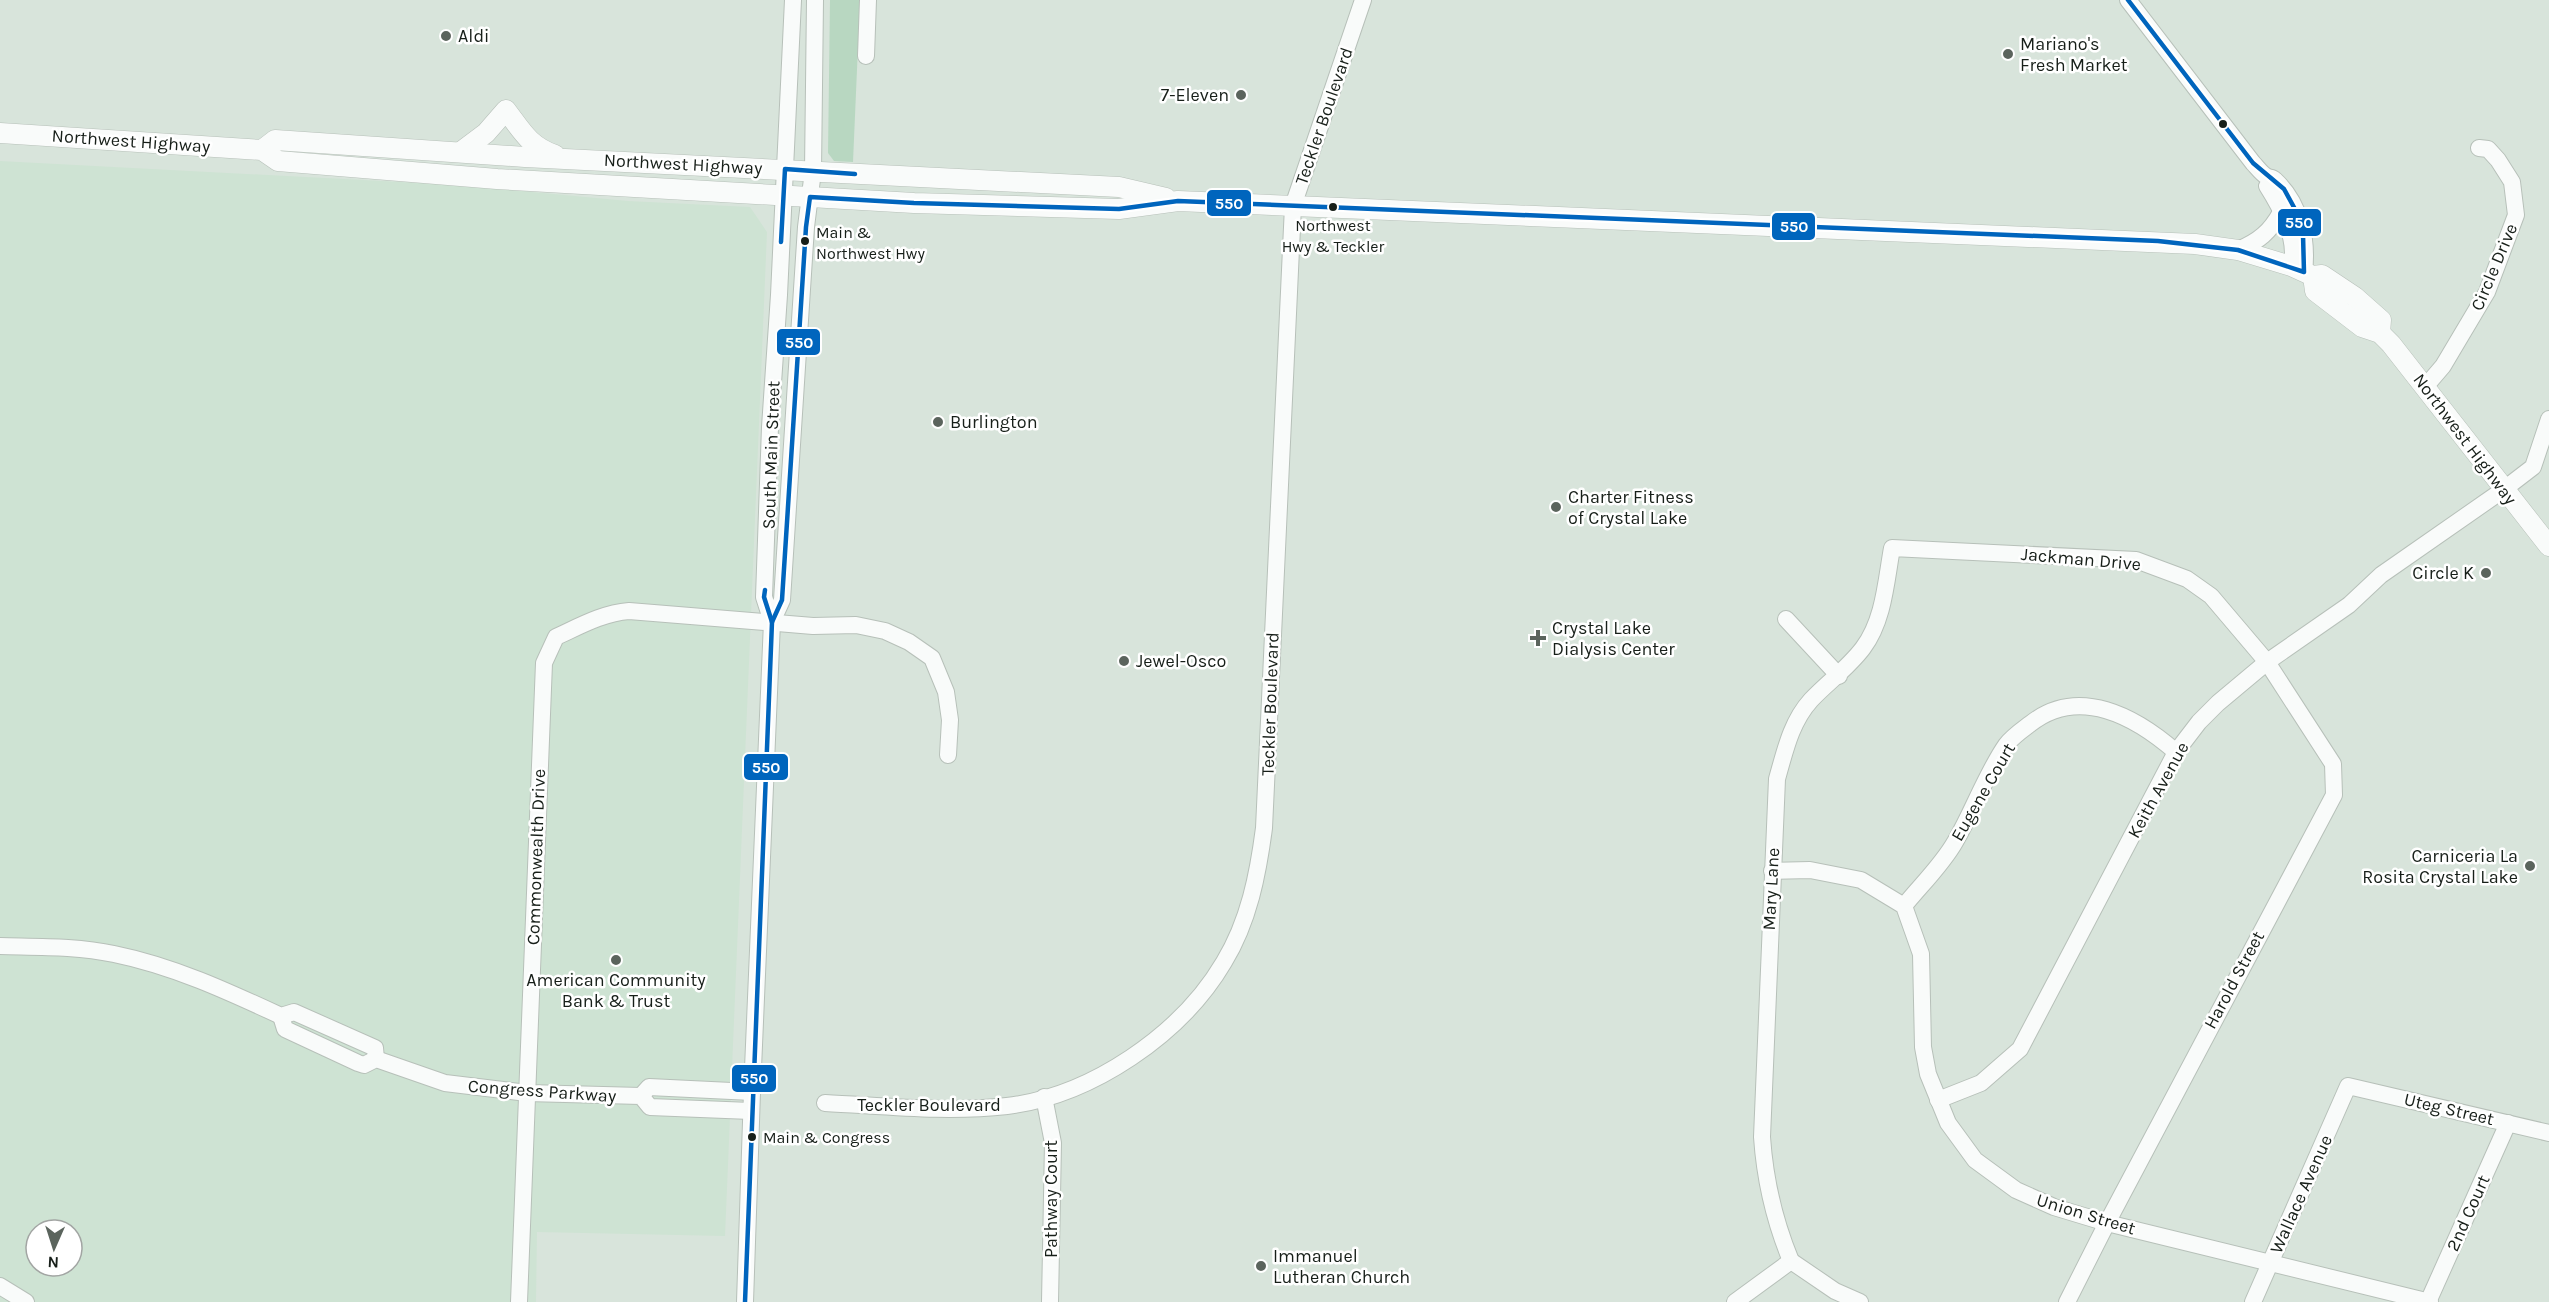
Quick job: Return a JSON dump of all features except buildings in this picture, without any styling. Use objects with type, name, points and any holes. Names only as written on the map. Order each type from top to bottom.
[{"type":"main road","points":[[462,151],[486,133],[507,110],[527,138],[539,149],[565,158]]},
{"type":"main road","name":"Northwest Highway","points":[[0,133],[262,150],[278,161],[497,179],[914,203],[1119,209],[1178,201],[2158,242],[2238,250],[2303,271],[2315,291],[2362,327],[2380,333],[2549,546]]},
{"type":"main road","name":"Northwest Highway","points":[[262,150],[275,140],[565,158],[1119,187],[1178,201]]},
{"type":"street","name":"South Main Street","points":[[745,1302],[772,622],[764,597],[770,427],[779,295],[793,0]]},
{"type":"street","name":"South Main Street","points":[[772,622],[782,600],[806,227],[813,171],[815,0]]},
{"type":"street","points":[[866,56],[868,0]]},
{"type":"street","name":"Teckler Boulevard","points":[[825,1103],[939,1108],[1008,1106],[1044,1097],[1098,1077],[1136,1055],[1199,998],[1225,962],[1244,920],[1257,877],[1264,828],[1269,762],[1282,400],[1293,206],[1363,0]]},
{"type":"street","points":[[2128,0],[2253,162],[2265,176],[2274,179],[2295,208],[2306,254],[2303,271]]},
{"type":"street","name":"Circle Drive","points":[[2425,387],[2442,366],[2487,292],[2516,215],[2512,182],[2488,149],[2479,148]]},
{"type":"street","points":[[2265,176],[2265,183],[2282,212],[2303,271]]},
{"type":"street","points":[[2238,250],[2263,237],[2282,212]]},
{"type":"street","name":"Keith Avenue","points":[[1938,1100],[1981,1083],[2020,1049],[2176,752],[2199,722],[2267,662],[2349,604],[2381,575],[2504,490],[2533,467],[2549,419]]},
{"type":"street","name":"Jackman Drive","points":[[1892,548],[2104,557],[2136,560],[2164,568],[2187,579],[2211,596],[2267,662]]},
{"type":"street","name":"Mary Lane","points":[[1791,1261],[1780,1236],[1764,1173],[1762,1137],[1777,779],[1791,731],[1810,701],[1839,675],[1863,648],[1876,624],[1892,548]]},
{"type":"street","name":"Commonwealth Drive","points":[[519,1302],[544,663],[556,637],[600,617],[615,612],[629,611],[813,626],[856,625],[885,631],[909,642],[932,658],[946,692],[950,720],[948,755]]},
{"type":"street","points":[[1786,619],[1839,675]]},
{"type":"street","name":"Harold Street","points":[[2067,1302],[2334,795],[2333,764],[2267,662]]},
{"type":"street","name":"Eugene Court","points":[[1904,906],[1954,845],[2006,745],[2039,717],[2072,706],[2102,708],[2135,722],[2176,752]]},
{"type":"street","points":[[1772,871],[1810,870],[1861,880],[1904,906]]},
{"type":"street","name":"Union Street","points":[[1904,906],[1921,954],[1923,1047],[1928,1074],[1948,1123],[1963,1146],[1990,1173],[2016,1190],[2054,1208],[2429,1302]]},
{"type":"street","name":"Congress Parkway","points":[[0,946],[63,947],[115,954],[173,970],[211,984],[281,1017],[285,1029],[364,1065],[376,1059],[445,1083],[527,1093],[641,1096],[650,1107],[751,1111]]},
{"type":"street","name":"Uteg Street","points":[[2348,1086],[2549,1133]]},
{"type":"street","name":"Wallace Avenue","points":[[2253,1302],[2348,1086]]},
{"type":"street","name":"Congress Parkway","points":[[641,1096],[649,1087],[752,1092]]},
{"type":"street","name":"Pathway Court","points":[[1044,1097],[1053,1143],[1050,1302]]},
{"type":"street","name":"2nd Court","points":[[2429,1302],[2508,1123]]},
{"type":"street","points":[[1735,1302],[1791,1261],[1835,1291],[1860,1302]]},
{"type":"street","points":[[0,1286],[26,1302]]},
{"type":"shaded area","points":[[830,0],[860,0],[853,162],[834,161],[828,153]]},
{"type":"shaded area","points":[[0,161],[458,185],[628,201],[750,207],[767,232],[725,1236],[537,1232],[536,1302],[0,1302]]},
{"type":"transit line","name":"550","points":[[772,622],[782,600],[806,227],[810,197],[914,203],[1119,209],[1178,201],[2158,241],[2238,250],[2304,272],[2303,234],[2296,211],[2284,189],[2253,163],[2128,0]]},
{"type":"transit line","name":"550","points":[[781,242],[785,169],[855,174]]},
{"type":"transit line","name":"550","points":[[745,1302],[772,622],[764,597],[765,590]]},
{"type":"place","name":"Aldi","points":[[446,36]]},
{"type":"place","name":"Mariano's Fresh Market","points":[[2008,54]]},
{"type":"place","name":"7-Eleven","points":[[1241,95]]},
{"type":"place","name":"Northwest Hwy & Teckler","points":[[1333,207]]},
{"type":"place","name":"Main & Northwest Hwy","points":[[805,241]]},
{"type":"place","name":"Burlington","points":[[938,422]]},
{"type":"place","name":"Charter Fitness of Crystal Lake","points":[[1556,507]]},
{"type":"place","name":"Circle K","points":[[2486,573]]},
{"type":"place","name":"Crystal Lake Dialysis Center","points":[[1538,638]]},
{"type":"place","name":"Jewel-Osco","points":[[1124,661]]},
{"type":"place","name":"Carniceria La Rosita Crystal Lake","points":[[2530,866]]},
{"type":"place","name":"American Community Bank & Trust","points":[[616,960]]},
{"type":"place","name":"Main & Congress","points":[[752,1137]]},
{"type":"place","name":"Immanuel Lutheran Church","points":[[1261,1266]]}]
